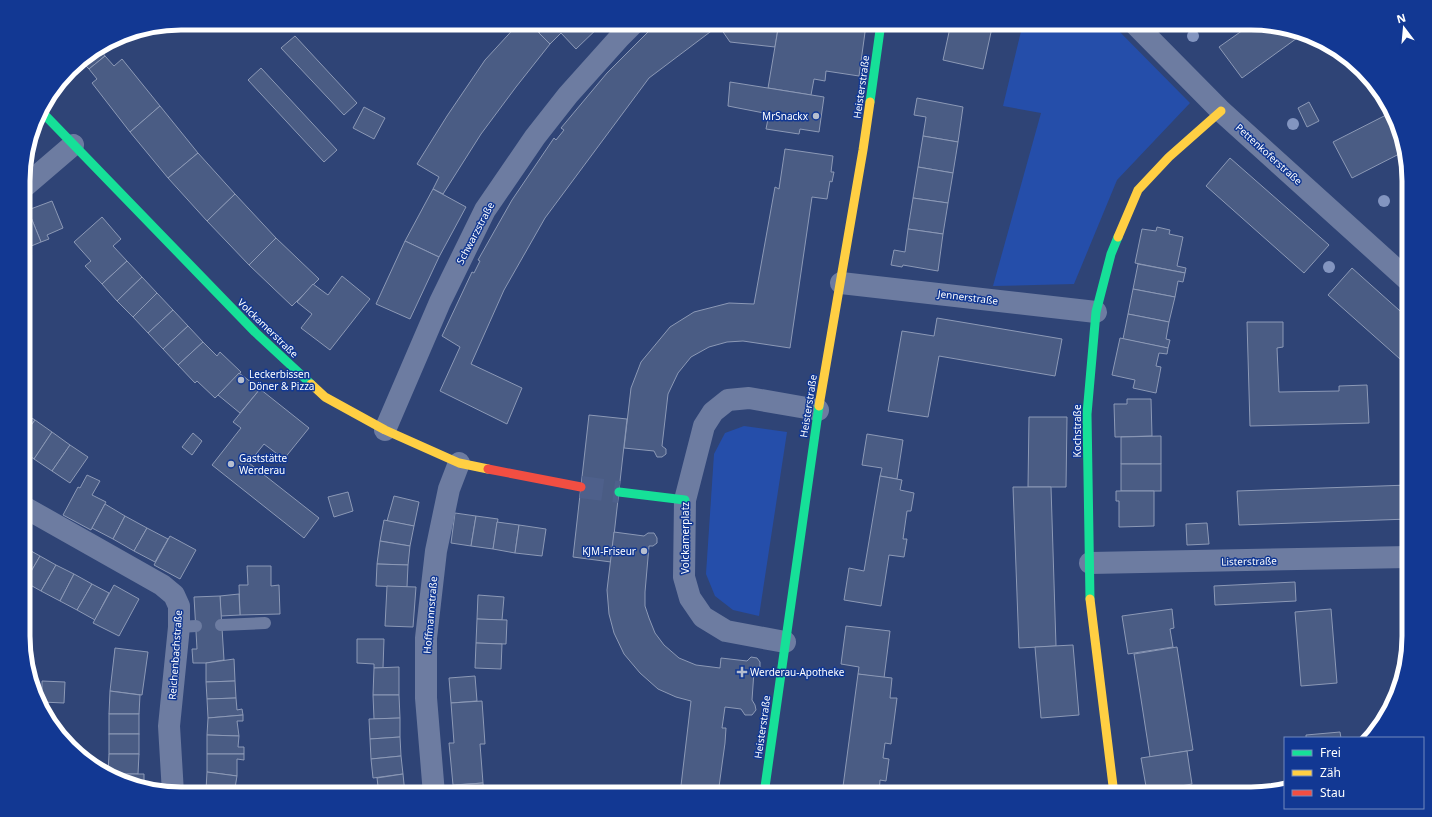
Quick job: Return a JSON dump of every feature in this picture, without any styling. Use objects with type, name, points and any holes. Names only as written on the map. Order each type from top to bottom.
[{"type":"street","name":"Schwarzstraße","points":[[385,430],[440,302],[485,210],[535,137],[568,95],[627,30]]},
{"type":"street","name":"Heisterstraße","points":[[765,787],[818,410],[862,150],[880,30]]},
{"type":"street","name":"Pettenkoferstraße","points":[[1141,30],[1221,111],[1402,275]]},
{"type":"street","name":"Kochstraße","points":[[1113,787],[1090,598],[1087,414],[1096,312],[1111,254],[1138,190],[1169,157],[1221,111]]},
{"type":"street","name":"Volckamerstraße","points":[[45,116],[255,332],[326,397],[385,430],[459,463],[581,487]]},
{"type":"street","points":[[30,182],[73,145]]},
{"type":"street","name":"Jennerstraße","points":[[840,283],[1096,312]]},
{"type":"street","name":"Volckamerplatz","points":[[785,642],[726,630],[703,617],[690,598],[684,577],[685,500],[704,426],[713,412],[728,400],[749,398],[818,410]]},
{"type":"street","name":"Hoffmannstraße","points":[[433,787],[426,698],[426,638],[436,551],[449,489],[459,463]]},
{"type":"street","points":[[618,492],[685,500]]},
{"type":"street","name":"Reichenbachstraße","points":[[30,510],[162,585],[174,595],[187,626],[169,726],[173,787]]},
{"type":"street","name":"Listerstraße","points":[[1090,563],[1402,557]]},
{"type":"lane","points":[[221,625],[265,623]]},
{"type":"shaded area","points":[[1021,30],[1118,30],[1190,103],[1117,180],[1074,284],[993,286],[1041,113],[1003,106]]},
{"type":"shaded area","points":[[744,426],[787,432],[759,616],[733,610],[715,596],[706,574],[714,454],[725,433]]},
{"type":"building","points":[[513,30],[536,30],[550,44],[481,134],[443,194],[433,189],[439,177],[417,164],[485,60]]},
{"type":"building","points":[[542,30],[596,30],[576,49],[561,33],[550,44],[539,33]]},
{"type":"building","points":[[650,30],[713,30],[649,78],[545,218],[504,290],[471,364],[522,388],[507,424],[440,391],[460,347],[442,336],[472,272],[474,273],[480,261],[478,260],[512,200],[554,138],[556,140],[564,130],[561,128],[607,73]]},
{"type":"building","points":[[722,30],[778,30],[775,47],[730,42]]},
{"type":"building","points":[[778,30],[865,30],[859,76],[826,71],[825,81],[814,79],[811,95],[768,88]]},
{"type":"building","points":[[949,30],[991,30],[983,69],[943,60]]},
{"type":"building","points":[[1243,30],[1270,31],[1298,38],[1242,78],[1219,47]]},
{"type":"building","points":[[295,36],[357,103],[344,115],[281,48]]},
{"type":"building","points":[[107,49],[103,53],[105,56],[89,69],[86,66],[71,78],[89,61]]},
{"type":"building","points":[[105,56],[114,66],[122,59],[160,106],[130,132],[92,83],[97,79],[89,69]]},
{"type":"building","points":[[261,68],[337,150],[324,162],[248,80]]},
{"type":"building","points":[[730,82],[824,97],[819,132],[800,129],[799,134],[766,129],[769,114],[728,106]]},
{"type":"building","points":[[917,98],[963,107],[958,142],[923,136],[926,117],[914,115]]},
{"type":"building","points":[[1309,102],[1319,121],[1307,127],[1298,108]]},
{"type":"building","points":[[160,106],[198,153],[168,178],[130,132]]},
{"type":"building","points":[[364,107],[385,118],[374,139],[353,128]]},
{"type":"building","points":[[1386,115],[1397,142],[1399,154],[1352,178],[1333,142]]},
{"type":"building","points":[[923,136],[958,142],[953,173],[918,167]]},
{"type":"building","points":[[785,149],[833,156],[831,172],[834,172],[832,182],[830,181],[827,199],[812,197],[790,348],[743,341],[727,342],[709,347],[691,357],[678,373],[668,394],[662,446],[666,449],[666,454],[662,457],[657,457],[654,451],[624,448],[631,388],[641,362],[670,327],[694,312],[729,303],[754,304],[775,187],[779,189]]},
{"type":"building","points":[[198,153],[235,194],[207,221],[168,178]]},
{"type":"building","points":[[1230,158],[1329,245],[1304,273],[1206,186]]},
{"type":"building","points":[[918,167],[953,173],[948,203],[913,198]]},
{"type":"building","points":[[433,189],[466,207],[439,257],[405,241]]},
{"type":"building","points":[[235,194],[276,238],[249,265],[207,221]]},
{"type":"building","points":[[913,198],[948,203],[943,234],[908,229]]},
{"type":"building","points":[[52,201],[63,228],[47,235],[49,239],[41,242],[30,215],[30,209]]},
{"type":"building","points":[[30,215],[41,242],[30,247]]},
{"type":"building","points":[[102,217],[121,239],[113,246],[127,261],[102,284],[85,266],[91,261],[74,242]]},
{"type":"building","points":[[1157,227],[1170,230],[1169,234],[1183,237],[1177,266],[1186,268],[1185,273],[1135,263],[1142,229],[1156,231]]},
{"type":"building","points":[[908,229],[943,234],[938,271],[903,265],[902,267],[891,265],[894,250],[905,252]]},
{"type":"building","points":[[276,238],[319,279],[292,306],[249,265]]},
{"type":"building","points":[[405,241],[439,257],[410,319],[376,304]]},
{"type":"building","points":[[127,261],[142,277],[117,301],[102,284]]},
{"type":"building","points":[[1138,264],[1185,273],[1183,282],[1178,281],[1175,297],[1133,289]]},
{"type":"building","points":[[1352,268],[1402,313],[1402,361],[1328,295]]},
{"type":"building","points":[[342,276],[370,299],[330,350],[301,328],[312,314],[297,302],[313,284],[328,295]]},
{"type":"building","points":[[142,277],[157,293],[133,317],[117,301]]},
{"type":"building","points":[[1133,289],[1175,297],[1169,322],[1128,314]]},
{"type":"building","points":[[157,293],[173,310],[148,333],[133,317]]},
{"type":"building","points":[[173,310],[188,326],[163,349],[148,333]]},
{"type":"building","points":[[1128,314],[1169,322],[1166,339],[1170,340],[1168,348],[1123,339]]},
{"type":"building","points":[[937,318],[1062,339],[1055,376],[939,356],[928,417],[888,411],[902,331],[934,336]]},
{"type":"building","points":[[1247,322],[1283,322],[1283,347],[1277,348],[1279,392],[1339,391],[1339,386],[1367,385],[1369,423],[1250,426]]},
{"type":"building","points":[[188,326],[203,342],[178,365],[163,349]]},
{"type":"building","points":[[1120,338],[1168,348],[1167,354],[1159,353],[1156,366],[1161,367],[1156,393],[1133,388],[1135,380],[1112,375]]},
{"type":"building","points":[[203,342],[217,356],[220,352],[241,372],[215,398],[197,381],[195,383],[178,365]]},
{"type":"building","points":[[239,373],[260,389],[240,413],[218,395]]},
{"type":"building","name":"Gaststätte Werderau","points":[[260,389],[309,428],[284,459],[264,444],[249,463],[319,518],[304,538],[212,465],[241,428],[233,422]]},
{"type":"building","points":[[1127,399],[1151,399],[1152,436],[1115,437],[1114,404],[1127,404]]},
{"type":"building","points":[[589,415],[627,419],[611,562],[573,557]]},
{"type":"building","points":[[30,417],[35,420],[30,427]]},
{"type":"building","points":[[1029,417],[1067,417],[1066,487],[1028,487]]},
{"type":"building","points":[[35,420],[52,432],[34,459],[30,456],[30,427]]},
{"type":"building","points":[[52,432],[70,445],[52,471],[34,459]]},
{"type":"building","points":[[193,433],[202,441],[192,455],[182,447]]},
{"type":"building","points":[[867,434],[903,440],[897,479],[880,476],[882,468],[862,465]]},
{"type":"building","points":[[1161,436],[1161,464],[1121,464],[1121,437]]},
{"type":"building","points":[[70,445],[88,457],[70,483],[52,471]]},
{"type":"building","points":[[1121,464],[1161,464],[1161,491],[1121,491]]},
{"type":"building","points":[[87,475],[100,481],[92,495],[106,502],[91,530],[63,515],[78,487],[80,488]]},
{"type":"building","points":[[880,476],[902,480],[900,490],[914,493],[911,511],[907,511],[903,539],[907,539],[904,557],[889,555],[881,606],[844,600],[849,568],[864,571]]},
{"type":"building","points":[[1402,485],[1402,519],[1239,525],[1237,491]]},
{"type":"building","points":[[1013,487],[1051,487],[1056,646],[1019,648]]},
{"type":"building","points":[[1116,491],[1154,491],[1154,526],[1119,527],[1119,501],[1116,501]]},
{"type":"building","points":[[348,492],[353,511],[334,517],[328,497]]},
{"type":"building","points":[[394,496],[419,502],[414,526],[387,521]]},
{"type":"building","points":[[105,504],[125,516],[113,539],[92,528]]},
{"type":"building","points":[[455,513],[476,516],[471,546],[451,543]]},
{"type":"building","points":[[125,516],[147,528],[134,551],[113,539]]},
{"type":"building","points":[[476,516],[498,519],[493,549],[471,546]]},
{"type":"building","points":[[384,520],[414,526],[410,546],[380,541]]},
{"type":"building","points":[[497,522],[519,525],[515,553],[493,549]]},
{"type":"building","points":[[1207,523],[1209,544],[1187,545],[1186,524]]},
{"type":"building","points":[[519,525],[546,529],[542,556],[515,553]]},
{"type":"building","points":[[147,528],[168,539],[155,562],[134,551]]},
{"type":"building","points":[[614,532],[644,536],[648,533],[654,533],[657,538],[657,543],[653,546],[649,546],[645,606],[655,633],[664,645],[679,658],[696,665],[720,668],[721,658],[747,661],[751,657],[757,658],[760,662],[760,667],[754,671],[752,700],[756,710],[752,715],[745,715],[741,709],[725,707],[722,728],[726,728],[725,743],[719,787],[681,787],[691,701],[676,697],[658,689],[640,673],[624,654],[614,633],[609,614],[607,590]]},
{"type":"building","points":[[170,536],[196,550],[180,579],[154,565]]},
{"type":"building","points":[[380,541],[410,546],[408,565],[377,564]]},
{"type":"building","points":[[30,550],[40,556],[30,573]]},
{"type":"building","points":[[40,556],[56,565],[41,591],[30,585],[30,573]]},
{"type":"building","points":[[377,564],[408,565],[407,587],[376,586]]},
{"type":"building","points":[[56,565],[74,574],[60,601],[41,591]]},
{"type":"building","points":[[247,566],[271,566],[271,586],[279,585],[280,614],[240,615],[239,585],[248,585]]},
{"type":"building","points":[[74,574],[92,584],[77,610],[60,601]]},
{"type":"building","points":[[1295,582],[1296,601],[1215,605],[1214,586]]},
{"type":"building","points":[[92,584],[109,593],[95,620],[77,610]]},
{"type":"building","points":[[114,585],[139,599],[119,636],[93,623]]},
{"type":"building","points":[[387,586],[416,587],[413,627],[385,626]]},
{"type":"building","points":[[239,594],[240,615],[221,616],[220,596]]},
{"type":"building","points":[[478,595],[504,597],[502,620],[477,619]]},
{"type":"building","points":[[220,596],[224,660],[206,663],[193,663],[192,649],[197,649],[194,597]]},
{"type":"building","points":[[1172,609],[1174,628],[1170,629],[1173,647],[1128,654],[1122,616]]},
{"type":"building","points":[[1331,609],[1337,683],[1301,686],[1295,612]]},
{"type":"building","points":[[477,619],[507,620],[506,644],[476,643]]},
{"type":"building","points":[[846,626],[890,631],[884,678],[858,674],[859,667],[841,664]]},
{"type":"building","points":[[357,639],[384,639],[383,668],[374,668],[374,664],[357,663]]},
{"type":"building","points":[[476,643],[502,644],[501,669],[475,668]]},
{"type":"building","points":[[1073,645],[1079,715],[1041,718],[1035,647]]},
{"type":"building","points":[[1177,647],[1193,750],[1150,757],[1134,654]]},
{"type":"building","points":[[115,648],[148,652],[142,695],[110,691]]},
{"type":"building","points":[[234,659],[235,681],[206,682],[206,663]]},
{"type":"building","points":[[399,667],[399,695],[373,695],[374,668]]},
{"type":"building","points":[[858,674],[892,678],[890,698],[897,698],[891,744],[885,743],[883,758],[889,759],[886,781],[880,780],[880,787],[843,787]]},
{"type":"building","points":[[475,676],[477,701],[451,703],[449,678]]},
{"type":"building","points":[[42,681],[65,682],[64,703],[46,702],[42,694]]},
{"type":"building","points":[[235,681],[236,698],[207,699],[206,682]]},
{"type":"building","points":[[110,691],[140,695],[139,714],[109,714]]},
{"type":"building","points":[[373,695],[399,695],[400,718],[374,719]]},
{"type":"building","points":[[236,698],[237,710],[242,709],[243,715],[208,718],[207,699]]},
{"type":"building","points":[[482,701],[485,744],[480,744],[483,783],[453,785],[449,743],[454,743],[451,703]]},
{"type":"building","points":[[109,714],[139,714],[139,734],[109,734]]},
{"type":"building","points":[[243,715],[243,721],[237,721],[239,736],[207,735],[208,718]]},
{"type":"building","points":[[400,718],[400,737],[370,739],[369,719]]},
{"type":"building","points":[[1340,732],[1341,737],[1306,737],[1306,735]]},
{"type":"building","points":[[109,734],[139,734],[139,754],[109,754]]},
{"type":"building","points":[[207,735],[239,736],[238,747],[244,747],[244,754],[207,754]]},
{"type":"building","points":[[400,737],[401,756],[371,759],[370,739]]},
{"type":"building","points":[[1187,751],[1192,784],[1175,787],[1146,787],[1141,758]]},
{"type":"building","points":[[109,754],[139,754],[138,774],[121,774],[108,768]]},
{"type":"building","points":[[207,754],[244,754],[244,760],[237,759],[237,776],[207,772]]},
{"type":"building","points":[[401,756],[403,774],[373,778],[371,759]]},
{"type":"building","points":[[207,772],[237,776],[235,787],[206,787]]},
{"type":"building","points":[[121,774],[144,774],[144,782]]},
{"type":"building","points":[[403,774],[404,787],[378,787],[377,778]]},
{"type":"building","points":[[483,783],[483,787],[456,787],[456,785]]},
{"type":"tunnel","points":[[581,487],[619,492]]},
{"type":"traffic: fast","points":[[870,102],[880,30]]},
{"type":"traffic: fast","points":[[45,116],[255,332],[311,384]]},
{"type":"traffic: fast","points":[[1090,599],[1087,414],[1096,312],[1111,254],[1118,237]]},
{"type":"traffic: fast","points":[[765,787],[819,406]]},
{"type":"traffic: fast","points":[[619,492],[685,500]]},
{"type":"traffic: slow","points":[[819,406],[870,102]]},
{"type":"traffic: slow","points":[[1118,237],[1138,190],[1169,157],[1221,111]]},
{"type":"traffic: slow","points":[[311,384],[325,397],[385,430],[459,463],[488,469]]},
{"type":"traffic: slow","points":[[1090,599],[1113,787]]},
{"type":"traffic: jam","points":[[488,469],[581,487]]},
{"type":"place","name":"MrSnackx","points":[[816,116]]},
{"type":"place","name":"Leckerbissen Döner & Pizza","points":[[241,380]]},
{"type":"place","name":"Gaststätte Werderau","points":[[231,464]]},
{"type":"place","name":"KJM-Friseur","points":[[644,551]]},
{"type":"place","name":"Werderau-Apotheke","points":[[742,672]]}]
